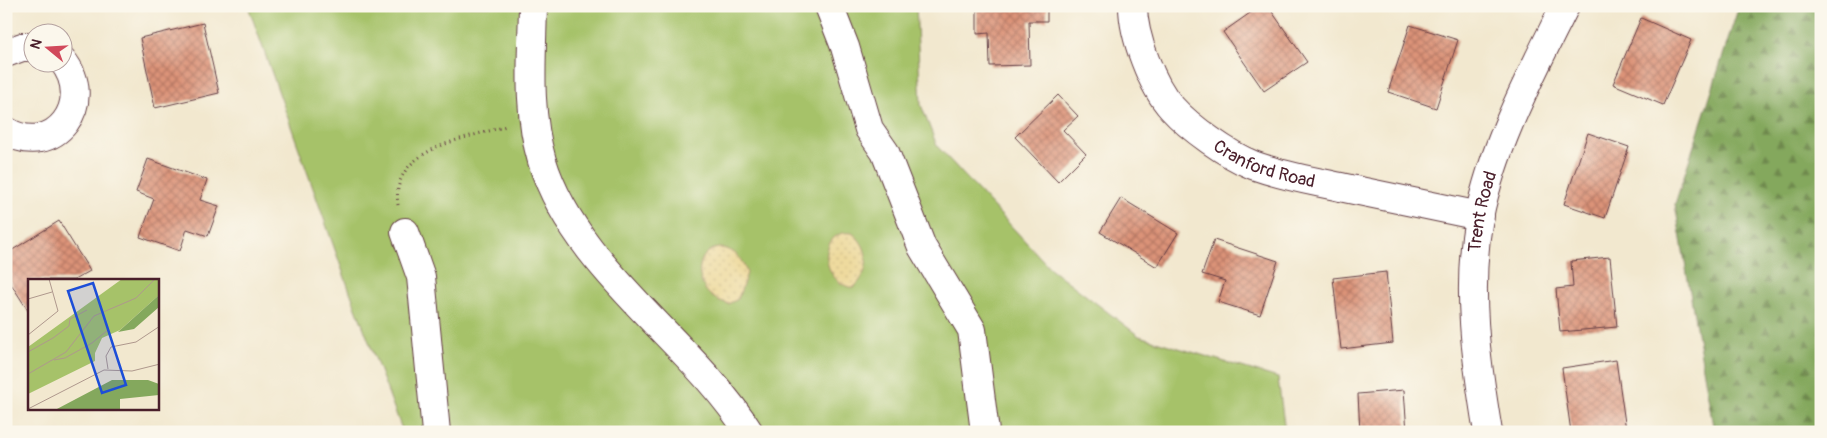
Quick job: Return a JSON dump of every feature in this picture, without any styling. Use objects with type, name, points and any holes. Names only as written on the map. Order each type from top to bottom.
[{"type":"street","points":[[533,6],[533,117],[542,161],[550,182],[579,233],[610,273],[721,394],[749,432]]},
{"type":"street","points":[[829,6],[845,46],[869,129],[885,152],[922,247],[972,330],[985,432]]},
{"type":"street","name":"Cranford Road","points":[[1133,6],[1141,48],[1155,80],[1171,108],[1193,127],[1222,146],[1252,164],[1292,176],[1480,216]]},
{"type":"street","name":"Trent Road","points":[[1488,432],[1473,330],[1474,263],[1480,216],[1502,142],[1565,6]]},
{"type":"street","points":[[6,53],[22,47]]},
{"type":"street","points":[[6,131],[14,136],[29,139],[45,137],[58,129],[69,118],[75,104],[76,88],[71,72]]},
{"type":"street","points":[[405,232],[421,277],[436,432]]},
{"type":"path","points":[[405,232],[397,198],[400,181],[413,162],[432,148],[533,117]]},
{"type":"green space","points":[[248,6],[916,6],[921,105],[937,146],[1050,268],[1139,336],[1278,378],[1285,432],[403,432],[349,289]]},
{"type":"green space","points":[[1739,6],[1821,6],[1821,432],[1714,432],[1675,204]]},
{"type":"sand","points":[[841,233],[852,233],[863,245],[866,260],[866,268],[863,275],[853,288],[843,285],[836,279],[827,263],[829,246],[833,239]]},
{"type":"sand","points":[[718,248],[724,248],[737,255],[747,273],[738,299],[728,304],[710,295],[705,289],[700,275],[701,261],[705,255]]},
{"type":"building","points":[[977,6],[1047,6],[1047,21],[1029,21],[1030,65],[990,66],[989,33],[977,34]]},
{"type":"building","points":[[1260,6],[1268,6],[1307,62],[1264,91],[1223,32]]},
{"type":"building","points":[[1641,18],[1691,40],[1663,105],[1613,84]]},
{"type":"building","points":[[203,23],[219,93],[155,108],[140,38]]},
{"type":"building","points":[[1410,25],[1458,40],[1436,108],[1388,92]]},
{"type":"building","points":[[1058,95],[1078,116],[1063,130],[1086,154],[1058,182],[1015,137]]},
{"type":"building","points":[[1588,133],[1629,147],[1605,218],[1564,204]]},
{"type":"building","points":[[148,159],[207,180],[200,200],[219,206],[208,236],[187,229],[180,251],[140,237],[154,199],[136,192]]},
{"type":"building","points":[[1121,198],[1178,233],[1157,267],[1100,232]]},
{"type":"building","points":[[59,221],[90,271],[76,279],[28,279],[28,310],[6,276],[6,254]]},
{"type":"building","points":[[1214,240],[1278,261],[1260,315],[1218,302],[1225,281],[1202,274]]},
{"type":"building","points":[[1610,257],[1617,327],[1560,332],[1556,289],[1573,287],[1571,261]]},
{"type":"building","points":[[1386,272],[1393,343],[1341,349],[1333,278]]},
{"type":"building","points":[[1616,360],[1626,430],[1571,432],[1562,368]]},
{"type":"building","points":[[1404,390],[1407,432],[1360,432],[1358,394]]}]
